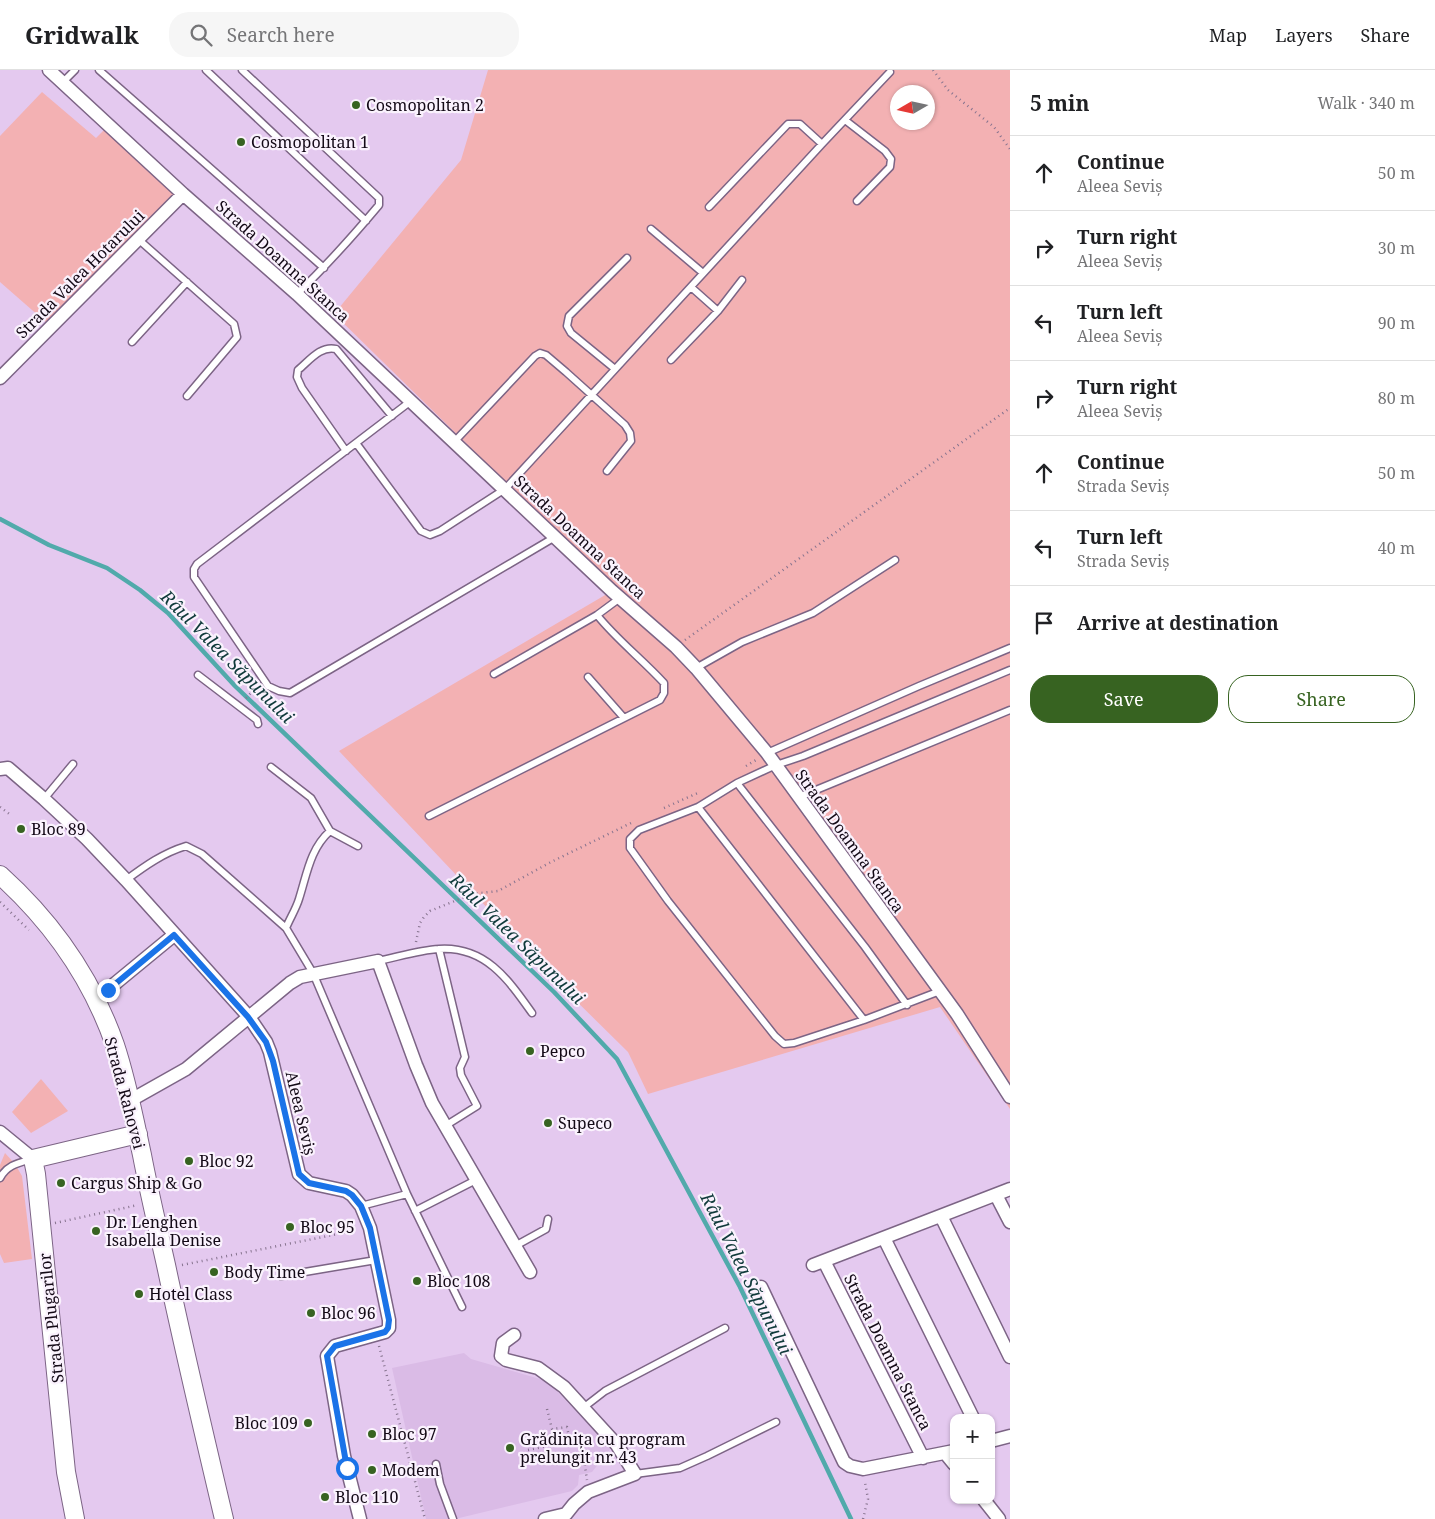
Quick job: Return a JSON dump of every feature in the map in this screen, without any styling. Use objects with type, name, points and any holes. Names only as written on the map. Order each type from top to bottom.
[{"type":"street","name":"Strada Doamna Stanca","points":[[49,70],[183,194],[297,294],[620,598],[676,647],[696,668],[776,765],[957,1014],[1010,1097]]},
{"type":"street","name":"Strada Valea Hotarului","points":[[0,378],[183,194]]},
{"type":"street","points":[[0,769],[8,768],[87,839],[174,935],[95,1000]]},
{"type":"street","name":"Strada Rahovei","points":[[0,875],[28,902],[70,954],[95,1000],[114,1043],[131,1100],[166,1269],[224,1519]]},
{"type":"street","name":"Aleea Seviș","points":[[174,935],[248,1017],[266,1042],[299,1174],[309,1183],[346,1191],[361,1206],[370,1228],[389,1320],[388,1328],[385,1332],[376,1334]]},
{"type":"street","points":[[131,1100],[186,1069],[290,983],[300,977],[378,962],[432,1103],[530,1272]]},
{"type":"street","points":[[0,1132],[33,1159],[138,1134]]},
{"type":"street","name":"Strada Plugarilor","points":[[33,1159],[66,1472],[75,1519]]},
{"type":"street","name":"Strada Doamna Stanca","points":[[923,1458],[818,1263],[1010,1189]]},
{"type":"street","points":[[996,1195],[1010,1222]]},
{"type":"street","points":[[941,1216],[1010,1357]]},
{"type":"street","points":[[884,1238],[971,1414]]},
{"type":"street","points":[[761,1287],[844,1462],[850,1466],[863,1468],[949,1452]]},
{"type":"street","points":[[360,1519],[344,1456],[327,1356],[335,1346],[376,1334]]},
{"type":"street","points":[[514,1335],[503,1343],[501,1356],[506,1360],[538,1368],[553,1377],[617,1445],[635,1474],[588,1492],[574,1504],[566,1517],[545,1519]]},
{"type":"street","points":[[995,1440],[1010,1436]]},
{"type":"street","points":[[987,1504],[999,1519]]},
{"type":"lane","points":[[62,83],[75,70]]},
{"type":"lane","points":[[99,70],[324,268]]},
{"type":"lane","points":[[206,70],[366,221]]},
{"type":"lane","points":[[242,70],[379,198],[379,205],[366,221],[324,268],[297,294]]},
{"type":"lane","points":[[356,443],[421,531],[430,535],[440,531],[504,489],[890,72]]},
{"type":"lane","points":[[845,120],[885,151],[891,159],[890,167],[857,201]]},
{"type":"lane","points":[[709,208],[788,124],[800,124],[822,144]]},
{"type":"lane","points":[[651,229],[703,274]]},
{"type":"lane","points":[[138,239],[234,324],[237,337],[187,396]]},
{"type":"lane","points":[[615,369],[571,334],[567,326],[569,316],[627,258]]},
{"type":"lane","points":[[671,360],[718,311],[742,280]]},
{"type":"lane","points":[[132,342],[187,282]]},
{"type":"lane","points":[[691,286],[718,311]]},
{"type":"lane","points":[[346,450],[302,388],[297,377],[298,370],[324,348],[336,348],[392,416]]},
{"type":"lane","points":[[455,441],[535,356],[540,353],[546,355],[592,394],[630,433],[631,441],[607,471]]},
{"type":"lane","points":[[411,401],[197,564],[194,569],[194,576],[268,686],[290,693],[555,537]]},
{"type":"lane","points":[[696,668],[742,642],[813,613],[895,560]]},
{"type":"lane","points":[[494,674],[597,615],[620,598]]},
{"type":"lane","points":[[429,816],[660,700],[664,692],[664,683],[647,664],[613,634],[597,615]]},
{"type":"lane","points":[[767,753],[1010,648]]},
{"type":"lane","points":[[940,991],[864,1020],[794,1043],[784,1044],[775,1036],[668,901],[630,848],[630,839],[639,830],[698,806],[737,783],[776,765],[1010,670]]},
{"type":"lane","points":[[198,675],[258,720],[258,724]]},
{"type":"lane","points":[[588,677],[624,718]]},
{"type":"lane","points":[[799,797],[1010,710]]},
{"type":"lane","points":[[44,799],[73,764]]},
{"type":"lane","points":[[272,767],[311,798],[330,830],[358,846]]},
{"type":"lane","points":[[737,783],[865,947],[907,1005]]},
{"type":"lane","points":[[698,806],[864,1020]]},
{"type":"lane","points":[[286,928],[299,901],[310,859],[322,838],[330,830]]},
{"type":"lane","points":[[126,880],[156,858],[186,846],[202,854],[286,928],[313,974],[407,1194],[462,1306]]},
{"type":"lane","points":[[439,949],[465,1057],[460,1068],[461,1075],[477,1106],[446,1126]]},
{"type":"lane","points":[[378,962],[439,949],[473,953],[488,961],[511,983],[532,1013]]},
{"type":"lane","points":[[0,1178],[5,1170],[15,1164],[33,1159]]},
{"type":"lane","points":[[415,1211],[476,1180]]},
{"type":"lane","points":[[361,1206],[407,1194]]},
{"type":"lane","points":[[516,1246],[546,1229],[548,1219]]},
{"type":"lane","points":[[281,1276],[376,1260]]},
{"type":"lane","points":[[583,1408],[605,1391],[725,1328]]},
{"type":"lane","points":[[635,1474],[680,1468],[776,1422]]},
{"type":"lane","points":[[436,1464],[440,1484],[453,1519]]},
{"type":"path","points":[[933,70],[948,90],[994,127],[1010,149]]},
{"type":"path","points":[[676,647],[1010,408]]},
{"type":"path","points":[[741,769],[767,753]]},
{"type":"path","points":[[661,809],[702,791]]},
{"type":"path","points":[[0,807],[12,816]]},
{"type":"path","points":[[413,954],[420,923],[430,911],[472,894],[498,891],[551,862],[638,820]]},
{"type":"path","points":[[0,902],[32,932]]},
{"type":"path","points":[[51,1224],[145,1203]]},
{"type":"path","points":[[166,1269],[370,1228]]},
{"type":"path","points":[[376,1334],[425,1519]]},
{"type":"path","points":[[547,1409],[552,1428],[567,1427],[570,1441]]},
{"type":"path","points":[[528,1450],[581,1439],[588,1492]]},
{"type":"path","points":[[863,1468],[868,1500],[863,1519]]},
{"type":"shaded area","points":[[488,70],[1010,70],[1010,1109],[940,1007],[648,1094],[628,1052],[559,984],[339,751],[612,591],[573,548],[334,314],[461,160]]},
{"type":"shaded area","points":[[42,92],[96,138],[106,128],[177,193],[48,324],[0,282],[0,136]]},
{"type":"shaded area","points":[[41,1079],[68,1111],[31,1133],[12,1112]]},
{"type":"shaded area","points":[[5,1153],[15,1164],[22,1176],[32,1259],[4,1263],[0,1254],[0,1165]]},
{"type":"shaded area","points":[[464,1353],[471,1359],[547,1381],[611,1448],[592,1472],[579,1475],[578,1485],[572,1491],[455,1519],[426,1519],[392,1368]]},
{"type":"waterway","name":"Râul Valea Săpunului","points":[[0,519],[49,545],[107,568],[140,590],[168,613],[235,686],[554,992],[617,1059],[740,1287],[851,1519]]},
{"type":"place","name":"Cosmopolitan 2","points":[[356,105]]},
{"type":"place","name":"Cosmopolitan 1","points":[[241,142]]},
{"type":"place","name":"Bloc 89","points":[[21,829]]},
{"type":"place","name":"Pepco","points":[[530,1051]]},
{"type":"place","name":"Supeco","points":[[548,1123]]},
{"type":"place","name":"Bloc 92","points":[[189,1161]]},
{"type":"place","name":"Cargus Ship & Go","points":[[61,1183]]},
{"type":"place","name":"Bloc 95","points":[[290,1227]]},
{"type":"place","name":"Dr. Lenghen Isabella Denise","points":[[96,1231]]},
{"type":"place","name":"Body Time","points":[[214,1272]]},
{"type":"place","name":"Bloc 108","points":[[417,1281]]},
{"type":"place","name":"Hotel Class","points":[[139,1294]]},
{"type":"place","name":"Bloc 96","points":[[311,1313]]},
{"type":"place","name":"Bloc 109","points":[[308,1423]]},
{"type":"place","name":"Bloc 97","points":[[372,1434]]},
{"type":"place","name":"Grădinița cu program prelungit nr. 43","points":[[510,1448]]},
{"type":"place","name":"Modem","points":[[372,1470]]},
{"type":"place","name":"Bloc 110","points":[[325,1497]]},
{"type":"route","points":[[108,990],[174,935],[248,1017],[266,1042],[273,1061],[299,1174],[303,1180],[346,1191],[356,1199],[366,1216],[389,1320],[388,1328],[385,1332],[335,1346],[327,1356],[347,1468]]}]
